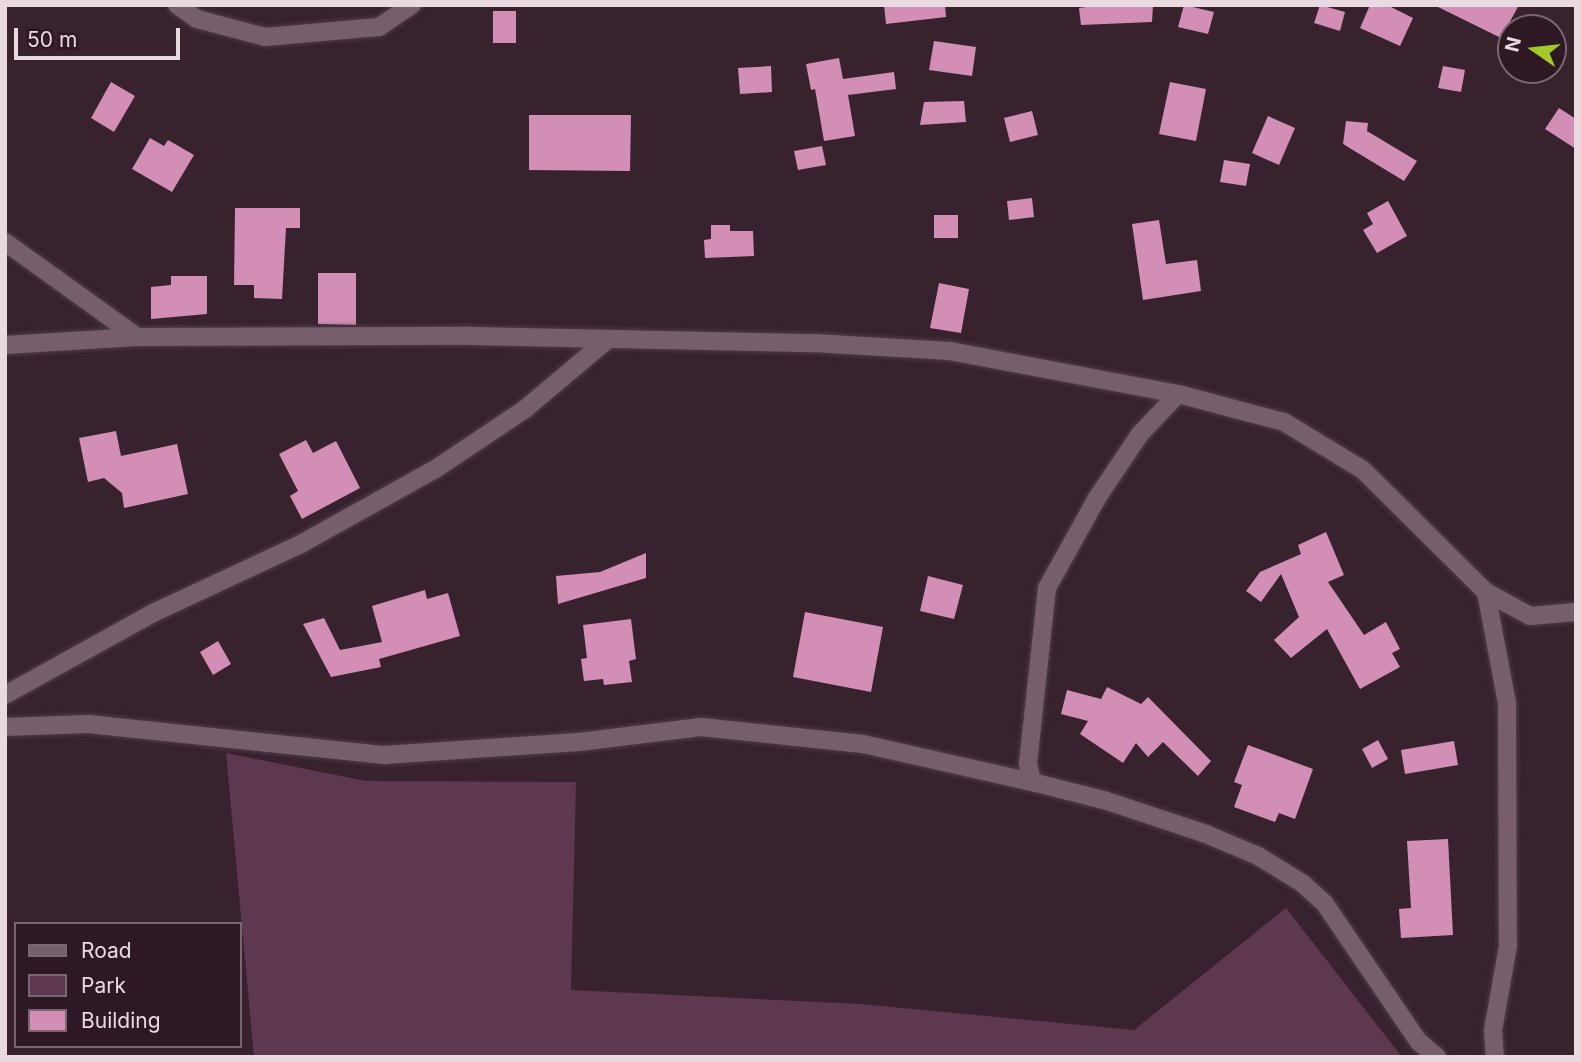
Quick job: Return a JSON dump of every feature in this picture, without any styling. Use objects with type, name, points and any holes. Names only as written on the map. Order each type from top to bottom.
[{"type":"street","points":[[177,5],[197,19],[265,37],[379,27],[412,5]]},
{"type":"street","points":[[5,242],[137,337]]},
{"type":"street","points":[[5,345],[137,337],[608,339],[950,351],[1178,394],[1284,422],[1363,470],[1486,592],[1530,616],[1576,612]]},
{"type":"street","points":[[5,695],[153,613],[299,545],[434,470],[525,409],[608,339]]},
{"type":"street","points":[[1032,782],[1028,763],[1047,588],[1097,498],[1140,434],[1178,394]]},
{"type":"street","points":[[1486,592],[1507,704],[1508,946],[1493,1030],[1495,1057]]},
{"type":"street","points":[[5,727],[88,724],[384,755],[579,742],[701,727],[863,744],[1032,782],[1104,800],[1206,834],[1258,856],[1302,883],[1325,904],[1418,1041],[1437,1057]]},
{"type":"green space","points":[[226,753],[366,781],[576,782],[571,990],[860,1004],[1134,1030],[1286,908],[1402,1057],[254,1057]]},
{"type":"building","points":[[884,5],[945,5],[946,17],[886,24]]},
{"type":"building","points":[[1100,5],[1153,5],[1152,22],[1081,25],[1079,8]]},
{"type":"building","points":[[1184,5],[1214,12],[1208,34],[1178,27]]},
{"type":"building","points":[[1320,5],[1345,12],[1340,31],[1314,23]]},
{"type":"building","points":[[1370,5],[1387,5],[1413,18],[1400,46],[1360,28]]},
{"type":"building","points":[[1434,5],[1519,5],[1514,14],[1497,14],[1497,36]]},
{"type":"building","points":[[493,11],[516,11],[516,43],[493,43]]},
{"type":"building","points":[[934,41],[976,47],[972,76],[929,70]]},
{"type":"building","points":[[839,58],[843,79],[894,72],[896,89],[848,95],[855,136],[824,141],[815,89],[811,90],[806,64]]},
{"type":"building","points":[[771,66],[772,92],[740,94],[738,68]]},
{"type":"building","points":[[1443,66],[1465,70],[1461,92],[1438,88]]},
{"type":"building","points":[[111,82],[135,96],[114,132],[91,118]]},
{"type":"building","points":[[1170,82],[1206,89],[1196,141],[1159,134]]},
{"type":"building","points":[[964,101],[966,122],[920,125],[924,102]]},
{"type":"building","points":[[1559,108],[1576,119],[1576,149],[1545,129]]},
{"type":"building","points":[[1032,111],[1038,135],[1010,142],[1004,118]]},
{"type":"building","points":[[529,115],[631,115],[630,171],[529,170]]},
{"type":"building","points":[[1268,116],[1295,128],[1279,165],[1252,153]]},
{"type":"building","points":[[1346,121],[1368,123],[1367,131],[1417,161],[1404,181],[1343,144]]},
{"type":"building","points":[[150,138],[164,146],[168,140],[194,155],[172,192],[132,169]]},
{"type":"building","points":[[822,146],[826,165],[798,170],[794,151]]},
{"type":"building","points":[[1224,160],[1250,164],[1246,186],[1220,182]]},
{"type":"building","points":[[1032,198],[1034,217],[1009,220],[1007,201]]},
{"type":"building","points":[[1388,201],[1407,236],[1377,253],[1363,230],[1373,224],[1367,213]]},
{"type":"building","points":[[235,208],[300,208],[300,228],[286,228],[282,299],[254,298],[254,285],[234,285]]},
{"type":"building","points":[[934,215],[958,215],[958,238],[934,238]]},
{"type":"building","points":[[1159,220],[1166,264],[1197,260],[1201,291],[1143,300],[1132,224]]},
{"type":"building","points":[[711,225],[730,225],[730,231],[753,231],[754,256],[705,258],[704,240],[711,239]]},
{"type":"building","points":[[318,273],[356,273],[356,325],[318,324]]},
{"type":"building","points":[[171,276],[207,276],[207,314],[151,319],[151,287],[171,285]]},
{"type":"building","points":[[939,283],[969,289],[961,333],[930,328]]},
{"type":"building","points":[[116,431],[121,456],[177,444],[188,494],[124,508],[122,493],[104,478],[88,482],[79,438]]},
{"type":"building","points":[[306,440],[313,453],[336,441],[360,488],[302,519],[290,496],[298,491],[279,454]]},
{"type":"building","points":[[1326,532],[1344,575],[1328,582],[1364,635],[1386,622],[1400,649],[1392,653],[1400,667],[1360,689],[1327,629],[1291,658],[1274,640],[1299,617],[1281,574],[1261,602],[1246,591],[1260,572],[1301,554],[1298,545]]},
{"type":"building","points":[[646,553],[646,578],[558,604],[556,576],[600,572]]},
{"type":"building","points":[[928,576],[963,585],[954,619],[920,611]]},
{"type":"building","points":[[425,590],[427,599],[448,593],[460,636],[379,659],[381,667],[331,677],[303,624],[324,618],[340,650],[382,642],[372,606]]},
{"type":"building","points":[[805,612],[883,627],[871,692],[793,677]]},
{"type":"building","points":[[631,619],[636,659],[629,661],[632,682],[604,685],[603,679],[584,681],[581,659],[587,658],[583,625]]},
{"type":"building","points":[[218,641],[231,664],[213,675],[200,652]]},
{"type":"building","points":[[1107,687],[1141,704],[1148,697],[1211,761],[1198,776],[1163,742],[1148,757],[1136,743],[1123,763],[1080,734],[1088,721],[1061,714],[1067,690],[1101,699]]},
{"type":"building","points":[[1378,740],[1388,759],[1372,768],[1362,749]]},
{"type":"building","points":[[1454,741],[1458,765],[1405,774],[1401,750]]},
{"type":"building","points":[[1248,745],[1313,769],[1295,819],[1279,813],[1275,822],[1234,807],[1242,785],[1234,782]]},
{"type":"building","points":[[1448,839],[1453,935],[1401,938],[1399,909],[1411,908],[1407,841]]}]
